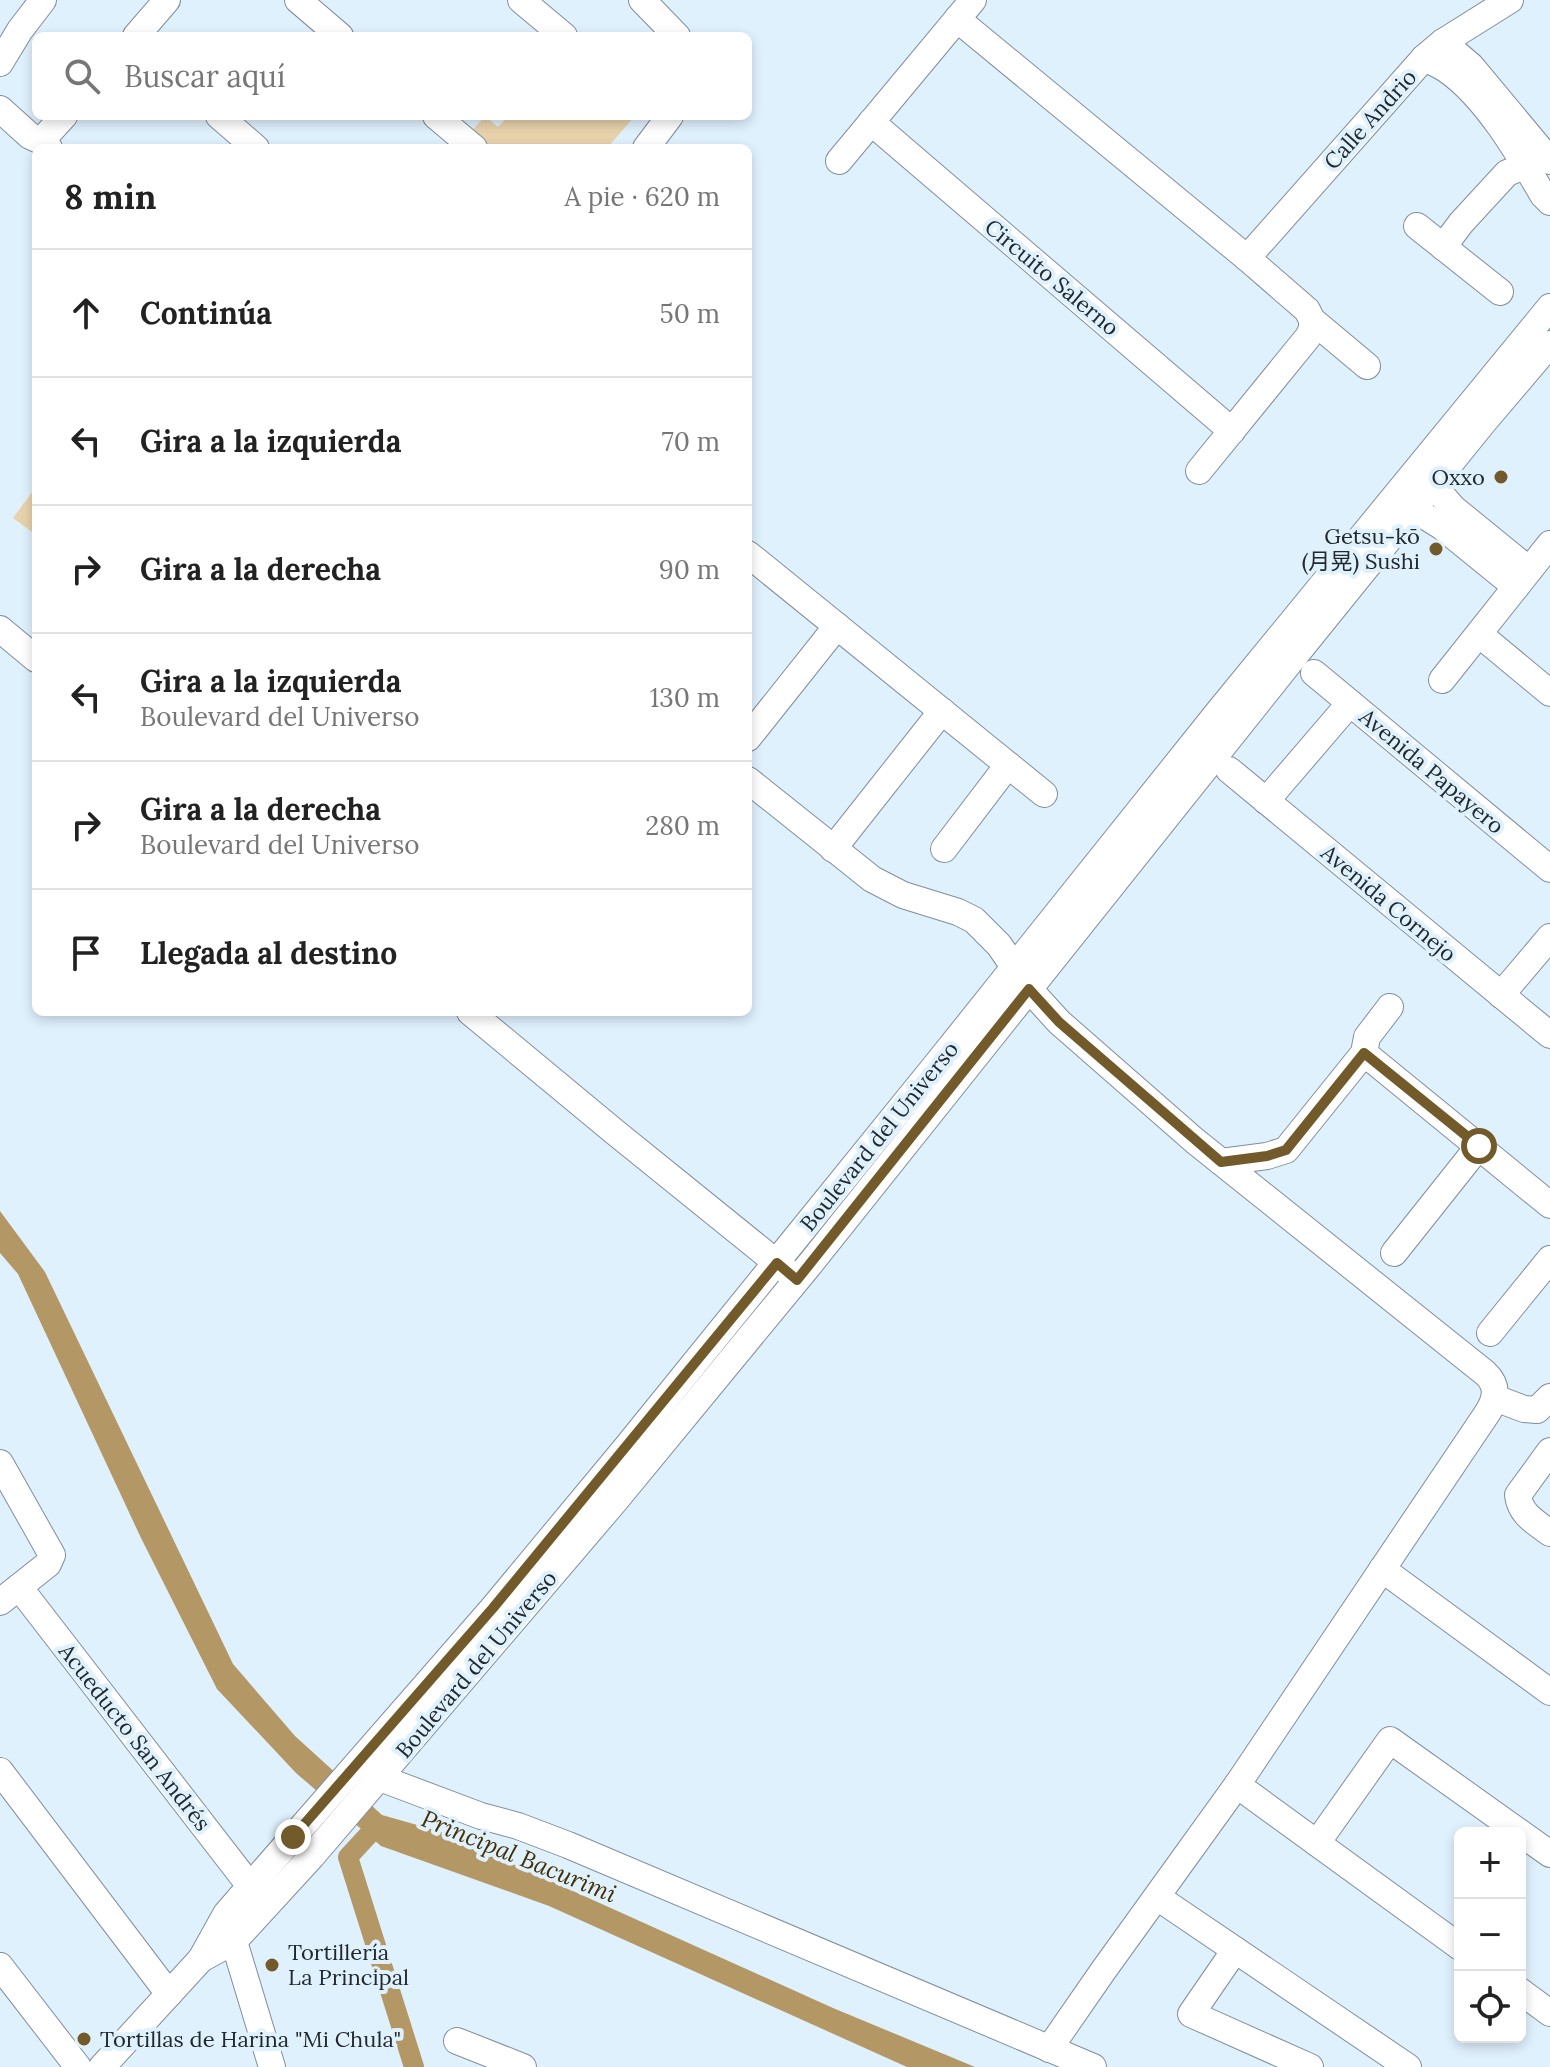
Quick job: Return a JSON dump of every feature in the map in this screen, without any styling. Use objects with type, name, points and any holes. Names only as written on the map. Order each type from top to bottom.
[{"type":"street","points":[[0,63],[43,0]]},
{"type":"street","points":[[139,32],[167,0]]},
{"type":"street","points":[[298,0],[335,32]]},
{"type":"street","points":[[521,0],[553,32]]},
{"type":"street","points":[[642,0],[673,32]]},
{"type":"street","name":"Calle Andrio","points":[[1247,258],[1434,50],[1510,0]]},
{"type":"street","points":[[839,161],[965,10],[1367,366]]},
{"type":"street","points":[[1434,50],[1471,66],[1481,77],[1543,160],[1543,195],[1550,202]]},
{"type":"street","points":[[0,109],[43,144]]},
{"type":"street","points":[[46,144],[61,120]]},
{"type":"street","points":[[224,120],[251,144]]},
{"type":"street","points":[[441,120],[464,137]]},
{"type":"street","points":[[649,144],[667,120]]},
{"type":"street","name":"Circuito Salerno","points":[[871,122],[1232,431]]},
{"type":"street","points":[[1443,247],[1507,173],[1543,160]]},
{"type":"street","points":[[1417,226],[1500,292]]},
{"type":"street","name":"Boulevard del Universo","points":[[102,2067],[201,1959],[226,1914],[493,1608],[777,1263],[1219,711],[1550,307]]},
{"type":"street","points":[[1199,471],[1308,337],[1312,320]]},
{"type":"street","name":"Boulevard del Universo","points":[[201,1959],[234,1941],[321,1846],[615,1501],[797,1280],[1413,509],[1550,344]]},
{"type":"street","points":[[1433,485],[1453,508],[1464,531],[1523,579]]},
{"type":"street","points":[[1413,509],[1441,526],[1464,531]]},
{"type":"street","points":[[1442,680],[1550,544]]},
{"type":"street","points":[[752,557],[1044,794]]},
{"type":"street","points":[[752,733],[837,626]]},
{"type":"street","points":[[0,629],[32,656]]},
{"type":"street","points":[[1479,634],[1550,693]]},
{"type":"street","name":"Avenida Papayero","points":[[1314,673],[1550,869]]},
{"type":"street","points":[[1266,801],[1350,703]]},
{"type":"street","points":[[833,849],[942,711]]},
{"type":"street","points":[[944,849],[1008,765]]},
{"type":"street","name":"Avenida Cornejo","points":[[1229,770],[1550,1035]]},
{"type":"street","points":[[752,783],[889,890],[974,920],[999,945],[1029,989],[1059,1022],[1221,1162],[1485,1373],[1494,1386],[1495,1398],[1488,1412],[1237,1785],[1049,2049]]},
{"type":"street","points":[[1501,995],[1550,937]]},
{"type":"street","points":[[1221,1162],[1267,1156],[1286,1150],[1364,1053],[1367,1037],[1390,1007]]},
{"type":"street","points":[[475,1016],[797,1280]]},
{"type":"street","points":[[1364,1053],[1550,1205]]},
{"type":"street","points":[[1394,1253],[1479,1146]]},
{"type":"street","points":[[1490,1333],[1550,1259]]},
{"type":"street","points":[[1495,1398],[1537,1410],[1550,1397]]},
{"type":"street","points":[[1550,1451],[1518,1495],[1527,1517],[1550,1533]]},
{"type":"street","points":[[0,1463],[52,1555],[48,1564],[10,1595]]},
{"type":"street","points":[[1382,1569],[1550,1691]]},
{"type":"street","name":"Acueducto San Andrés","points":[[10,1595],[250,1886]]},
{"type":"street","points":[[1317,1843],[1390,1740],[1550,1854]]},
{"type":"street","points":[[0,1771],[169,1994]]},
{"type":"street","points":[[1237,1785],[1454,1943]]},
{"type":"street","points":[[372,1786],[518,1826],[568,1845],[1093,2067]]},
{"type":"street","points":[[300,1829],[321,1846]]},
{"type":"street","points":[[1157,1897],[1408,2067]]},
{"type":"street","points":[[226,1914],[272,2067]]},
{"type":"street","points":[[1235,1950],[1191,2014],[1310,2067]]},
{"type":"street","points":[[2,1974],[78,2067]]},
{"type":"street","points":[[1526,1995],[1550,2013]]},
{"type":"street","points":[[457,2041],[523,2067]]},
{"type":"shaded area","points":[[482,120],[490,120],[498,127],[504,120],[632,120],[610,144],[484,144],[471,132]]},
{"type":"shaded area","points":[[32,492],[32,532],[13,518]]},
{"type":"shaded area","points":[[0,1211],[45,1272],[233,1664],[295,1736],[382,1815],[442,1832],[833,2008],[975,2067],[907,2067],[549,1906],[381,1846],[296,1773],[217,1689],[141,1538],[18,1274],[0,1253]]},
{"type":"waterway","points":[[373,1830],[348,1857],[414,2067]]},
{"type":"place","name":"Oxxo","points":[[1501,477]]},
{"type":"place","name":"Getsu-kо̄ (月晃) Sushi","points":[[1436,549]]},
{"type":"place","name":"Tortillería La Principal","points":[[272,1965]]},
{"type":"place","name":"Tortillas de Harina \"Mi Chula\"","points":[[84,2039]]},
{"type":"route","points":[[293,1837],[493,1608],[777,1263],[797,1280],[1029,989],[1059,1022],[1221,1162],[1267,1156],[1286,1150],[1364,1053],[1479,1146]]},
{"type":"water label","name":"Principal Bacurimi","points":[[519,1856]]}]
